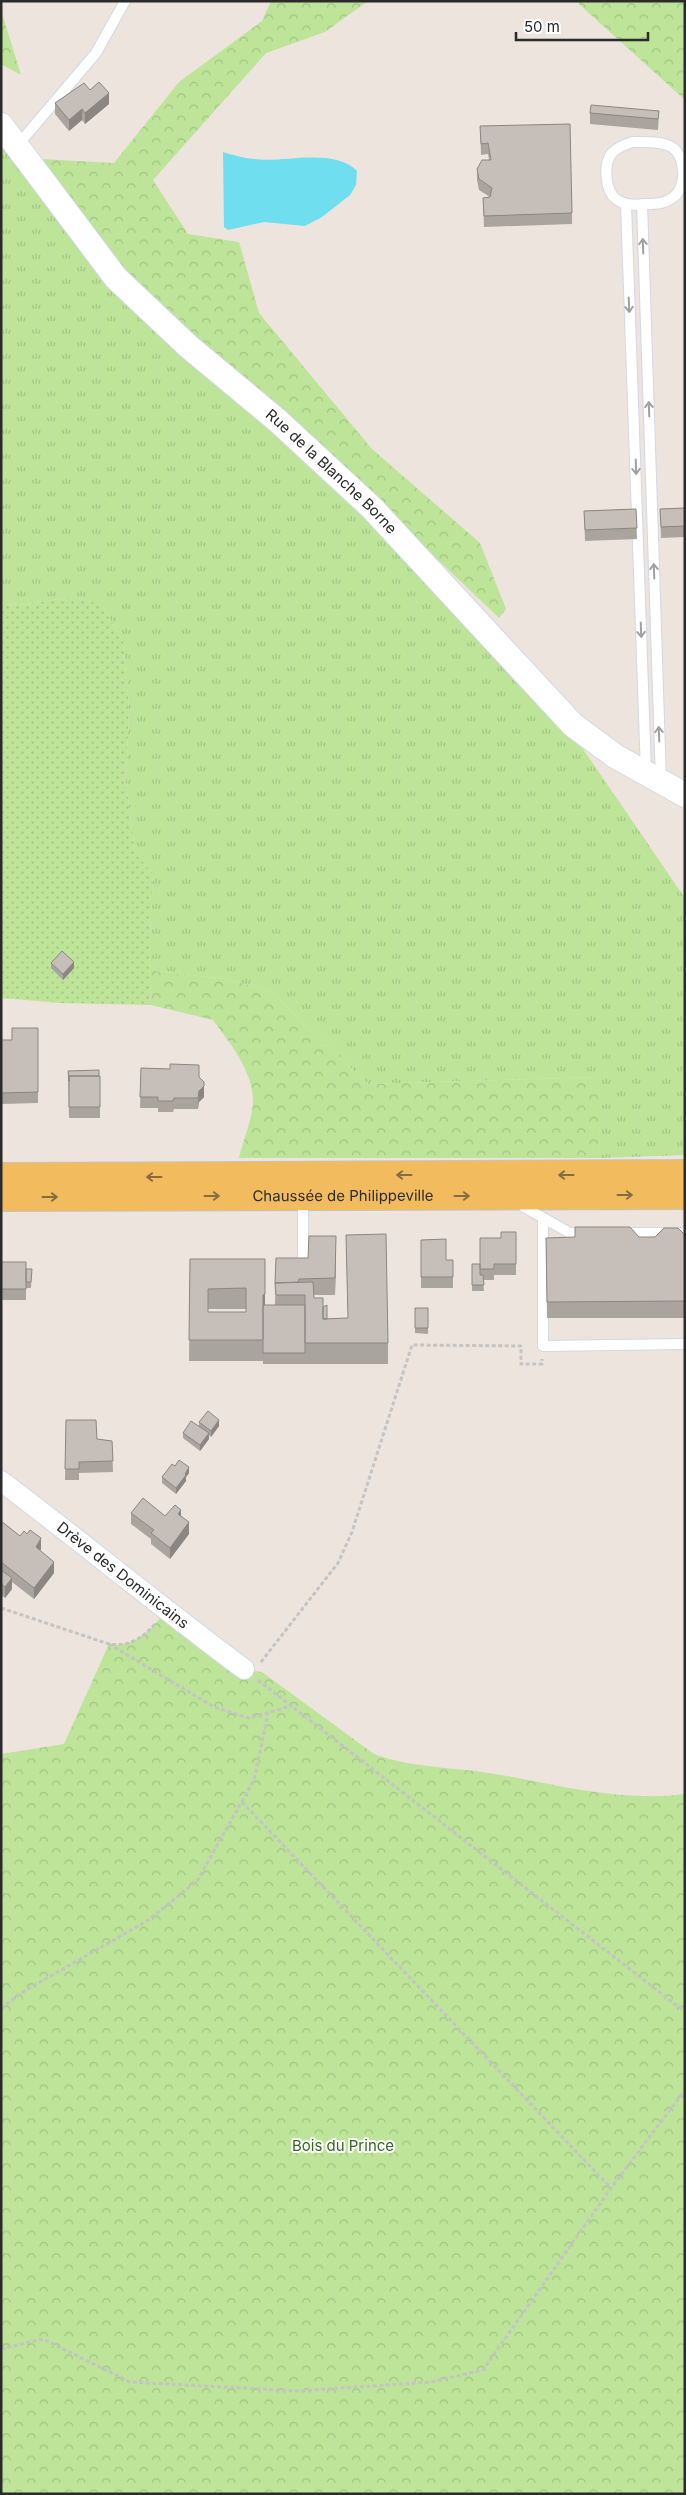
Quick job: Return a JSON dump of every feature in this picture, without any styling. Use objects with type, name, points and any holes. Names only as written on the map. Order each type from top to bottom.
[{"type":"main road","name":"Chaussée de Philippeville","points":[[1,1177],[685,1174]]},
{"type":"main road","name":"Chaussée de Philippeville","points":[[1,1198],[685,1195]]},
{"type":"street","name":"Rue de la Blanche Borne","points":[[1,125],[116,278],[188,346],[278,421],[372,508],[574,725],[615,756],[685,796]]},
{"type":"street","name":"Drève des Dominicains","points":[[1,1481],[248,1672]]},
{"type":"lane","points":[[16,147],[96,53],[125,1]]},
{"type":"lane","points":[[632,142],[660,143],[676,149],[683,161],[683,181],[677,195],[667,202],[626,204],[616,199],[609,189],[607,167],[611,154],[618,147],[632,142]]},
{"type":"lane","points":[[626,204],[654,778]]},
{"type":"lane","points":[[642,204],[654,778]]},
{"type":"lane","points":[[513,1195],[524,1207],[570,1233],[685,1233]]},
{"type":"lane","points":[[302,1273],[303,1197]]},
{"type":"lane","points":[[543,1218],[543,1346],[685,1344]]},
{"type":"path","points":[[543,1346],[542,1364],[521,1364],[521,1346],[412,1345],[352,1532],[341,1556],[248,1672],[685,2012]]},
{"type":"path","points":[[1,1608],[109,1644],[122,1646],[145,1635],[161,1617],[171,1614]]},
{"type":"path","points":[[109,1644],[214,1707],[249,1718],[292,1706]]},
{"type":"path","points":[[1,2008],[26,1990],[147,1921],[197,1881],[254,1780],[268,1713]]},
{"type":"path","points":[[242,1802],[611,2188]]},
{"type":"path","points":[[1,2348],[43,2339],[130,2382],[298,2390],[431,2382],[483,2370],[611,2188],[685,2090]]},
{"type":"green space","points":[[271,1],[368,1],[325,32],[266,53],[153,180],[188,234],[239,242],[259,313],[372,449],[480,543],[506,609],[499,618],[347,473],[120,274],[40,159],[114,163],[179,82],[262,21]]},
{"type":"green space","points":[[577,1],[685,1],[685,100],[580,5]]},
{"type":"green space","points":[[1,10],[21,75],[1,64]]},
{"type":"green space","points":[[1,134],[119,291],[434,581],[583,749],[685,898],[685,1155],[600,1158],[598,1077],[368,1084],[271,992],[227,979],[155,971],[149,959],[153,874],[135,852],[126,783],[129,709],[123,641],[102,605],[73,597],[19,605],[1,604]]},
{"type":"green space","points":[[73,597],[102,605],[123,641],[129,709],[126,783],[135,852],[153,874],[149,959],[151,1005],[61,1003],[1,998],[1,604],[20,605]]},
{"type":"green space","points":[[149,959],[155,971],[227,979],[271,992],[368,1084],[599,1077],[600,1158],[239,1158],[253,1102],[252,1091],[245,1069],[213,1020],[151,1005]]},
{"type":"green space","name":"Bois du Prince","points":[[161,1617],[230,1668],[262,1672],[374,1754],[400,1762],[508,1776],[608,1794],[659,1796],[685,1794],[685,2494],[1,2494],[1,1754],[64,1744],[109,1644],[132,1642],[150,1629]]},
{"type":"water","points":[[223,152],[266,160],[322,158],[335,160],[347,164],[357,171],[356,185],[350,195],[322,217],[305,226],[264,222],[228,230],[224,227]]},
{"type":"building","points":[[99,82],[109,93],[85,113],[82,109],[69,120],[55,103],[84,83],[90,90]]},
{"type":"building","points":[[591,105],[659,111],[658,119],[590,113]]},
{"type":"building","points":[[570,124],[572,213],[484,216],[483,198],[490,197],[492,188],[479,179],[477,169],[482,160],[491,160],[488,143],[481,144],[480,126]]},
{"type":"building","points":[[685,508],[685,526],[661,527],[660,509]]},
{"type":"building","points":[[636,509],[637,528],[585,530],[584,511]]},
{"type":"building","points":[[62,951],[74,962],[63,974],[51,963]]},
{"type":"building","points":[[12,1028],[38,1028],[38,1092],[1,1093],[1,1040],[12,1040]]},
{"type":"building","points":[[170,1064],[199,1065],[199,1077],[204,1082],[204,1086],[199,1091],[198,1098],[174,1098],[173,1101],[158,1101],[158,1097],[140,1097],[141,1068],[170,1069]]},
{"type":"building","points":[[99,1070],[99,1076],[69,1076],[69,1081],[68,1071]]},
{"type":"building","points":[[69,1076],[100,1076],[100,1107],[69,1107]]},
{"type":"building","points":[[575,1227],[630,1227],[639,1237],[655,1237],[664,1228],[678,1228],[685,1235],[685,1301],[547,1302],[546,1238],[575,1237]]},
{"type":"building","points":[[501,1232],[516,1232],[516,1264],[494,1264],[494,1269],[480,1269],[480,1238],[501,1238]]},
{"type":"building","points":[[386,1234],[388,1343],[305,1343],[305,1295],[276,1295],[275,1283],[313,1282],[314,1298],[323,1298],[323,1319],[348,1318],[346,1235]]},
{"type":"building","points":[[309,1236],[336,1236],[335,1278],[299,1279],[298,1282],[275,1283],[276,1258],[308,1258]]},
{"type":"building","points":[[446,1239],[446,1260],[453,1260],[453,1277],[421,1277],[421,1240]]},
{"type":"building","points":[[190,1259],[265,1259],[263,1340],[189,1340]],"holes":[[[246,1288],[246,1312],[208,1312],[208,1289]]]},
{"type":"building","points":[[1,1262],[26,1262],[26,1289],[1,1289]]},
{"type":"building","points":[[472,1264],[480,1264],[480,1275],[483,1275],[484,1285],[472,1285]]},
{"type":"building","points":[[26,1269],[32,1269],[31,1282],[26,1282]]},
{"type":"building","points":[[263,1305],[305,1305],[305,1353],[263,1353]]},
{"type":"building","points":[[327,1305],[327,1319],[323,1319],[323,1307]]},
{"type":"building","points":[[415,1308],[428,1308],[428,1328],[415,1328]]},
{"type":"building","points":[[208,1411],[219,1420],[211,1431],[199,1422]]},
{"type":"building","points":[[66,1420],[96,1420],[97,1439],[112,1441],[113,1461],[79,1462],[79,1469],[65,1469]]},
{"type":"building","points":[[191,1421],[209,1433],[200,1445],[183,1433]]},
{"type":"building","points":[[179,1460],[189,1467],[186,1475],[176,1488],[162,1477],[172,1464],[175,1466]]},
{"type":"building","points":[[143,1498],[165,1516],[175,1505],[181,1510],[178,1514],[189,1522],[170,1548],[151,1533],[154,1530],[131,1513]]},
{"type":"building","points":[[1,1521],[20,1536],[24,1531],[27,1534],[30,1530],[41,1538],[36,1547],[54,1562],[34,1588],[1,1562]]},
{"type":"building","points":[[1,1570],[12,1578],[5,1587],[1,1584]]}]
